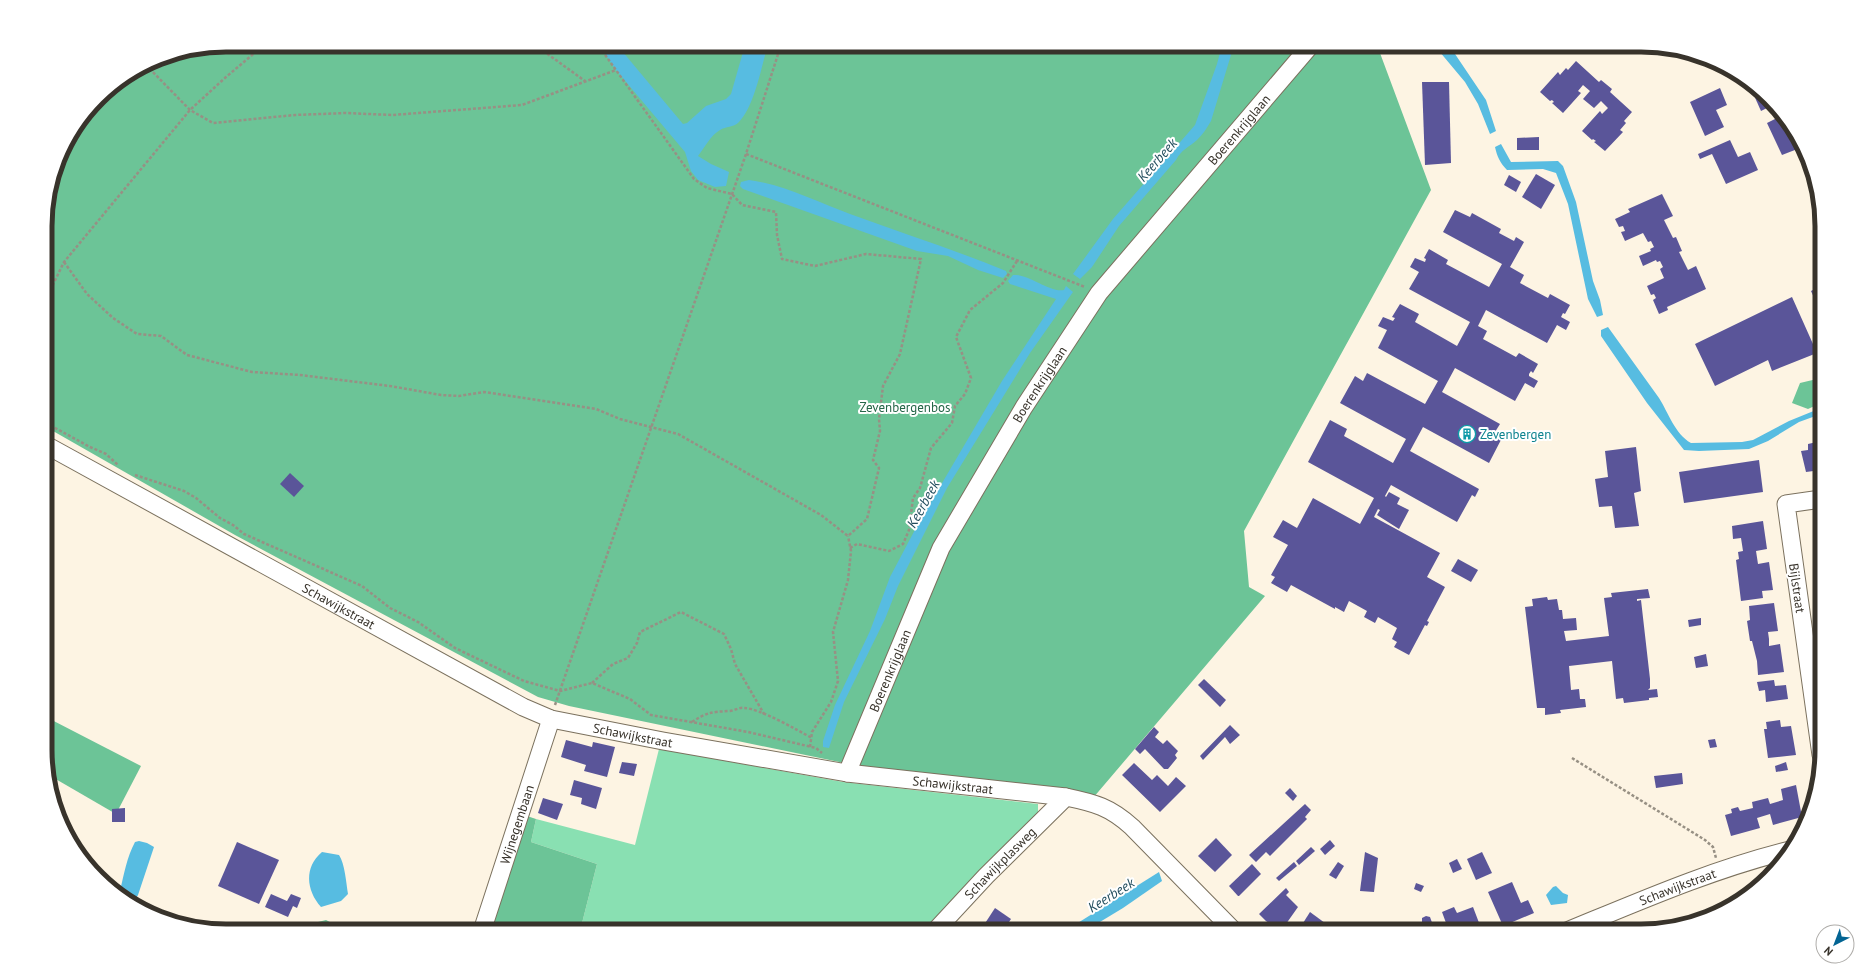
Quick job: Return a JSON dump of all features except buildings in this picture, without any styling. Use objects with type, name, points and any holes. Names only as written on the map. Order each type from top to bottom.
[{"type":"street","name":"Boerenkrijglaan","points":[[847,773],[941,548],[1024,407],[1099,293],[1305,52]]},
{"type":"street","name":"Schawijkstraat","points":[[52,447],[523,707],[551,719],[663,741],[847,773],[1066,797],[1094,803],[1118,814],[1227,924]]},
{"type":"street","name":"Bijlstraat","points":[[1815,500],[1786,504],[1815,712]]},
{"type":"street","name":"Wijnegembaan","points":[[484,924],[551,719]]},
{"type":"street","name":"Schawijkplasweg","points":[[941,924],[986,876],[1066,797]]},
{"type":"street","name":"Schawijkstraat","points":[[1584,924],[1671,889],[1764,856],[1782,852]]},
{"type":"path","points":[[52,287],[64,262],[190,110],[256,52]]},
{"type":"path","points":[[545,52],[585,81]]},
{"type":"path","points":[[603,52],[694,180],[707,188],[732,194],[742,205],[776,212],[777,235],[782,259],[815,266],[866,254],[922,260],[900,354],[883,386],[880,431],[873,460],[879,468],[867,518],[848,536]]},
{"type":"path","points":[[560,690],[746,154],[779,52]]},
{"type":"path","points":[[150,69],[190,110],[213,123],[295,115],[346,113],[392,115],[522,105],[616,70]]},
{"type":"path","points":[[746,154],[1099,293]]},
{"type":"path","points":[[850,548],[857,544],[889,551],[903,544],[909,530],[913,498],[920,488],[931,448],[952,423],[955,406],[965,394],[971,378],[956,337],[970,310],[1003,283],[1017,260]]},
{"type":"path","points":[[64,262],[87,294],[113,318],[137,334],[161,336],[187,355],[252,372],[300,375],[459,396],[484,392],[596,409],[620,419],[678,434],[821,515],[848,536],[850,548],[848,580],[833,632],[838,681],[831,702],[812,732],[810,746]]},
{"type":"path","points":[[52,426],[106,454],[120,467]]},
{"type":"path","points":[[131,474],[184,491],[196,498],[220,518],[233,525],[244,534],[362,586],[390,608],[418,622],[455,648],[524,682],[560,690],[592,682],[613,664],[628,658],[637,643],[640,632],[681,612],[724,634],[736,664],[764,714]]},
{"type":"path","points":[[592,682],[630,699],[651,715],[748,732],[816,748]]},
{"type":"path","points":[[692,722],[707,713],[718,711],[731,712],[744,708],[764,714],[812,738]]},
{"type":"path","points":[[1572,758],[1706,840],[1713,847],[1722,871]]},
{"type":"green space","name":"Zevenbergenbos","points":[[215,52],[1380,52],[1431,190],[1244,531],[1249,587],[1265,596],[1093,798],[849,764],[569,706],[538,697],[235,535],[52,430],[52,215],[55,192],[61,170],[75,139],[81,130],[95,111],[111,95],[139,75],[170,61],[192,55]]},
{"type":"green space","points":[[1815,379],[1815,406],[1808,409],[1792,403],[1800,383]]},
{"type":"green space","points":[[52,720],[141,766],[116,814],[54,778],[52,761]]},
{"type":"green space","points":[[659,749],[843,782],[1038,804],[1038,815],[935,924],[582,924],[597,864],[531,842],[536,819],[635,845]]},
{"type":"green space","points":[[527,816],[536,819],[531,842],[597,864],[582,924],[490,924]]},
{"type":"green space","points":[[326,920],[334,924],[310,924]]},
{"type":"water","points":[[604,52],[623,52],[683,124],[687,123],[706,106],[726,99],[731,94],[743,52],[766,52],[757,85],[745,115],[737,124],[716,132],[698,156],[729,172],[726,186],[715,187],[698,180],[691,171],[685,152],[616,70]]},
{"type":"water","points":[[1220,52],[1232,52],[1211,121],[1197,140],[1180,154],[1119,226],[1092,267],[1080,279],[1073,274],[1113,219],[1195,125]]},
{"type":"water","points":[[1440,52],[1453,52],[1455,54],[1486,100],[1496,131],[1490,134],[1478,104],[1465,82]]},
{"type":"water","points":[[1501,144],[1511,162],[1558,161],[1563,166],[1576,202],[1593,281],[1600,300],[1603,315],[1597,317],[1588,299],[1568,204],[1556,173],[1543,169],[1507,170],[1502,165],[1495,147]]},
{"type":"water","points":[[749,180],[762,182],[788,190],[987,263],[1006,271],[1007,274],[1003,278],[978,270],[948,256],[917,251],[743,189],[740,186],[741,182]]},
{"type":"water","points":[[1013,275],[1026,277],[1052,289],[1064,290],[1066,286],[1073,292],[1030,353],[947,488],[898,586],[885,619],[844,702],[829,748],[823,747],[823,741],[835,705],[870,631],[890,577],[918,524],[1002,381],[1056,299],[1010,284],[1008,281]]},
{"type":"water","points":[[1608,327],[1659,398],[1676,428],[1685,439],[1691,443],[1742,442],[1753,440],[1789,421],[1815,410],[1815,416],[1799,422],[1768,441],[1749,449],[1699,451],[1684,450],[1647,403],[1601,336],[1601,330]]},
{"type":"water","points":[[139,841],[147,843],[154,847],[136,899],[121,888],[126,866],[135,842]]},
{"type":"water","points":[[322,852],[339,855],[344,868],[348,894],[341,901],[321,907],[312,893],[309,879],[312,865]]},
{"type":"water","points":[[1159,872],[1162,881],[1123,908],[1097,924],[1076,924]]},
{"type":"water","points":[[1556,886],[1563,893],[1568,895],[1567,903],[1551,905],[1546,895],[1553,887]]},
{"type":"place","name":"Zevenbergen","points":[[1467,434]]},
{"type":"water label","name":"Keerbeek","points":[[1157,160]]},
{"type":"water label","name":"Keerbeek","points":[[923,504]]},
{"type":"water label","name":"Keerbeek","points":[[1111,895]]}]
